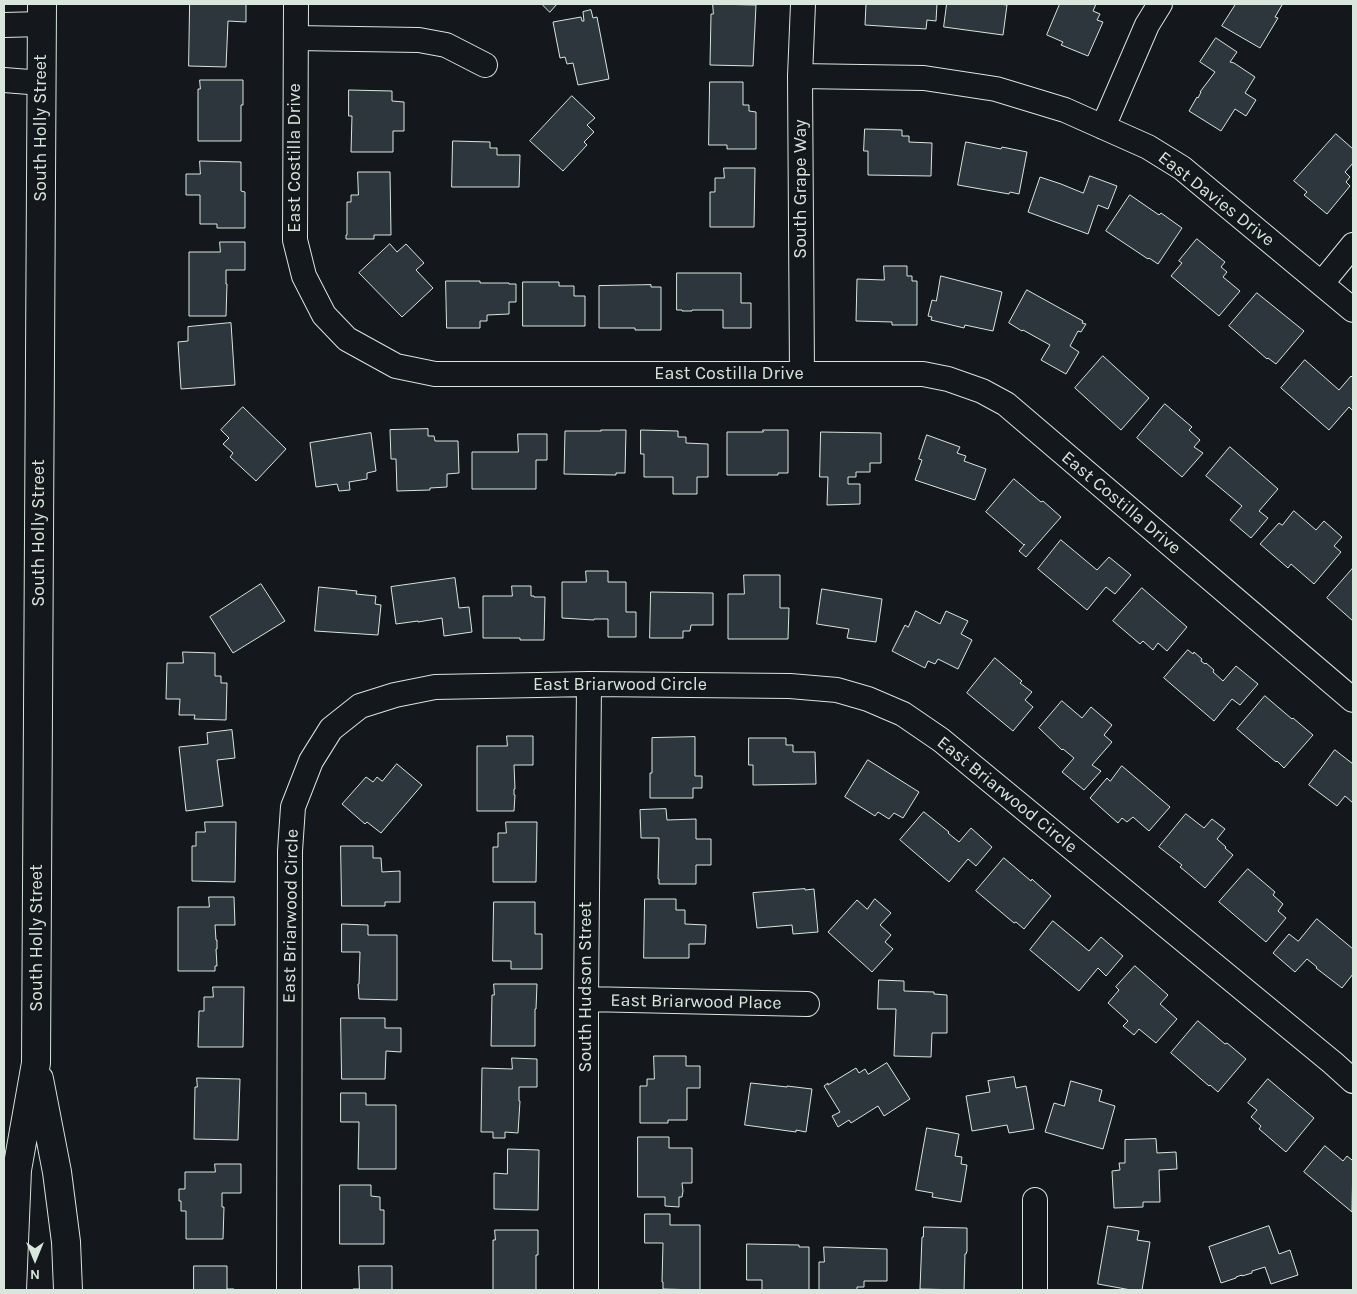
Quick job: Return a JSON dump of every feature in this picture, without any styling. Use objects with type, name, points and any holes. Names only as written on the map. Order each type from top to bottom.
[{"type":"main road","name":"South Holly Street","points":[[12,1290],[17,1170],[36,1062],[42,14]]},
{"type":"main road","name":"South Holly Street","points":[[36,1062],[58,1172],[66,1242],[68,1290]]},
{"type":"street","name":"East Costilla Drive","points":[[296,4],[295,240],[304,276],[324,315],[347,339],[396,366],[435,374],[924,374],[948,379],[982,391],[1006,404],[1353,700]]},
{"type":"street","name":"South Grape Way","points":[[802,4],[800,76],[802,374]]},
{"type":"street","points":[[1103,127],[1147,25],[1160,4]]},
{"type":"street","points":[[4,25],[42,14]]},
{"type":"street","points":[[296,38],[419,40],[446,46],[485,66]]},
{"type":"street","name":"East Davies Drive","points":[[800,76],[924,78],[996,89],[1065,110],[1148,147],[1182,168],[1353,310]]},
{"type":"street","points":[[4,80],[42,83]]},
{"type":"street","points":[[1322,283],[1353,245]]},
{"type":"street","name":"South Hudson Street","points":[[586,1290],[589,684]]},
{"type":"street","name":"East Briarwood Circle","points":[[289,1290],[290,851],[293,807],[311,761],[332,729],[360,706],[395,695],[435,687],[589,684],[790,686],[837,690],[868,699],[903,714],[941,740],[1353,1081]]},
{"type":"street","name":"East Briarwood Place","points":[[586,1000],[807,1004]]},
{"type":"street","points":[[1035,1200],[1035,1290]]},
{"type":"building","points":[[190,4],[246,4],[246,22],[228,21],[226,67],[189,66]]},
{"type":"building","points":[[542,4],[557,4],[550,12]]},
{"type":"building","points":[[713,4],[756,5],[753,66],[710,65],[711,14],[713,14]]},
{"type":"building","points":[[866,4],[937,4],[936,21],[927,20],[926,29],[865,25]]},
{"type":"building","points":[[947,4],[1007,5],[1003,35],[944,27]]},
{"type":"building","points":[[1060,4],[1096,4],[1093,11],[1100,14],[1097,20],[1103,22],[1088,56],[1061,45],[1063,42],[1047,35]]},
{"type":"building","points":[[1236,4],[1282,5],[1275,17],[1278,18],[1260,48],[1222,26]]},
{"type":"building","points":[[591,10],[593,18],[597,17],[609,79],[578,85],[573,63],[567,64],[565,57],[560,58],[553,22],[581,17],[582,21],[584,21],[583,12]]},
{"type":"building","points":[[1216,38],[1237,52],[1230,62],[1255,77],[1245,93],[1256,100],[1246,116],[1235,109],[1221,131],[1189,111],[1215,72],[1200,62]]},
{"type":"building","points":[[200,80],[243,80],[241,141],[198,141],[198,89],[200,89]]},
{"type":"building","points":[[710,82],[743,82],[743,105],[749,105],[749,111],[756,112],[756,149],[727,149],[727,145],[709,145]]},
{"type":"building","points":[[349,90],[392,91],[392,101],[404,102],[404,131],[393,131],[393,152],[351,152],[352,116],[349,116]]},
{"type":"building","points":[[572,96],[595,118],[587,125],[594,132],[584,142],[587,145],[563,171],[530,141]]},
{"type":"building","points":[[865,129],[902,130],[902,136],[909,136],[909,142],[932,143],[931,176],[868,175],[868,151],[864,151]]},
{"type":"building","points":[[1336,134],[1353,149],[1353,163],[1345,172],[1350,177],[1346,182],[1350,186],[1327,214],[1304,195],[1307,192],[1294,181]]},
{"type":"building","points":[[453,141],[490,142],[490,148],[497,148],[497,155],[520,155],[519,187],[452,187]]},
{"type":"building","points":[[966,142],[1027,152],[1019,194],[958,185]]},
{"type":"building","points":[[200,161],[241,162],[241,191],[245,192],[245,228],[217,228],[217,224],[200,224],[200,195],[186,195],[186,174],[200,174]]},
{"type":"building","points":[[724,168],[755,168],[754,227],[710,227],[710,192],[715,192],[715,178],[724,178]]},
{"type":"building","points":[[358,172],[390,172],[391,235],[374,235],[374,239],[346,239],[347,202],[351,202],[351,195],[358,195]]},
{"type":"building","points":[[1090,176],[1117,186],[1108,209],[1098,205],[1088,234],[1028,212],[1040,177],[1083,193]]},
{"type":"building","points":[[1130,195],[1182,228],[1158,264],[1106,231]]},
{"type":"building","points":[[1197,239],[1225,262],[1221,267],[1227,272],[1223,277],[1240,291],[1219,316],[1171,276],[1182,263],[1179,261]]},
{"type":"building","points":[[220,242],[245,242],[245,270],[226,270],[226,316],[189,316],[189,252],[220,252]]},
{"type":"building","points":[[390,244],[397,252],[406,244],[424,263],[416,270],[433,288],[402,317],[359,273]]},
{"type":"building","points":[[884,266],[907,266],[907,276],[912,276],[912,281],[917,281],[917,325],[892,325],[892,322],[856,321],[857,279],[884,280]]},
{"type":"building","points":[[677,273],[741,273],[741,303],[751,303],[751,328],[723,328],[723,310],[677,310]]},
{"type":"building","points":[[941,276],[1002,292],[993,331],[965,325],[964,328],[931,320],[932,317],[928,316],[932,300],[936,301]]},
{"type":"building","points":[[446,281],[516,284],[516,302],[509,302],[509,314],[487,315],[487,321],[480,321],[480,328],[447,328]]},
{"type":"building","points":[[523,282],[559,282],[559,286],[574,286],[574,296],[585,296],[585,326],[523,326]]},
{"type":"building","points":[[651,285],[651,287],[661,287],[661,330],[599,328],[599,286]]},
{"type":"building","points":[[1027,290],[1086,324],[1081,332],[1078,331],[1070,346],[1079,352],[1066,374],[1041,360],[1050,345],[1009,323]]},
{"type":"building","points":[[1257,293],[1304,331],[1276,364],[1267,359],[1229,326]]},
{"type":"building","points":[[231,323],[235,385],[181,389],[178,342],[188,341],[188,327]]},
{"type":"building","points":[[1103,356],[1149,398],[1121,430],[1075,388]]},
{"type":"building","points":[[1305,360],[1339,390],[1351,376],[1353,378],[1353,411],[1349,407],[1329,430],[1281,388]]},
{"type":"building","points":[[1165,404],[1192,427],[1189,430],[1200,440],[1194,447],[1203,453],[1182,477],[1137,438]]},
{"type":"building","points":[[243,407],[286,449],[256,481],[230,457],[233,453],[223,444],[229,438],[221,430]]},
{"type":"building","points":[[428,429],[428,436],[434,436],[435,441],[458,441],[459,473],[447,474],[447,487],[430,488],[430,490],[397,491],[396,459],[391,459],[390,430]]},
{"type":"building","points":[[626,430],[625,473],[616,473],[616,475],[564,474],[565,431]]},
{"type":"building","points":[[641,430],[678,431],[678,437],[686,437],[686,443],[708,444],[708,477],[697,477],[697,494],[673,494],[673,477],[644,477],[644,454],[641,454]]},
{"type":"building","points":[[763,430],[788,430],[788,473],[778,473],[778,475],[727,475],[727,432],[763,432]]},
{"type":"building","points":[[821,432],[881,433],[881,463],[870,463],[870,472],[856,472],[856,477],[848,477],[848,484],[860,484],[860,504],[827,505],[828,477],[820,477]]},
{"type":"building","points":[[371,433],[376,471],[367,473],[367,479],[349,482],[350,490],[339,491],[337,484],[316,487],[310,443]]},
{"type":"building","points":[[518,434],[547,434],[547,460],[536,460],[536,489],[472,489],[472,452],[518,452]]},
{"type":"building","points":[[927,435],[960,447],[957,453],[966,456],[964,461],[986,469],[975,500],[915,480],[922,460],[919,459]]},
{"type":"building","points":[[1230,447],[1278,489],[1259,511],[1268,518],[1251,538],[1230,520],[1242,506],[1206,476]]},
{"type":"building","points":[[1014,479],[1061,517],[1026,557],[1019,551],[1025,544],[986,512]]},
{"type":"building","points":[[1294,511],[1316,530],[1324,521],[1342,537],[1334,546],[1341,552],[1314,584],[1291,564],[1288,568],[1260,544],[1279,523],[1282,525]]},
{"type":"building","points":[[1061,540],[1097,570],[1109,557],[1131,575],[1115,594],[1106,587],[1087,610],[1038,569]]},
{"type":"building","points":[[1353,568],[1353,621],[1327,598]]},
{"type":"building","points":[[586,571],[608,571],[608,582],[626,582],[626,612],[636,612],[636,637],[608,637],[608,619],[562,618],[562,582],[586,582]]},
{"type":"building","points":[[744,575],[780,575],[780,608],[789,608],[788,639],[728,639],[728,594],[744,594]]},
{"type":"building","points":[[455,578],[459,608],[469,607],[472,632],[444,636],[442,618],[396,624],[391,587]]},
{"type":"building","points":[[261,584],[285,621],[233,653],[210,617]]},
{"type":"building","points":[[512,586],[531,586],[531,596],[545,597],[544,640],[483,638],[483,596],[512,596]]},
{"type":"building","points":[[319,587],[357,591],[356,594],[376,596],[375,604],[381,605],[378,635],[315,631]]},
{"type":"building","points":[[1142,588],[1187,627],[1167,651],[1158,643],[1153,650],[1143,641],[1140,644],[1113,621]]},
{"type":"building","points":[[822,589],[882,599],[876,642],[847,638],[849,629],[817,624]]},
{"type":"building","points":[[651,592],[713,593],[713,625],[691,625],[690,631],[683,631],[683,638],[650,638]]},
{"type":"building","points":[[916,611],[940,624],[946,611],[968,621],[961,634],[972,640],[958,669],[938,659],[935,664],[928,661],[925,668],[892,651],[905,625],[908,627]]},
{"type":"building","points":[[1188,650],[1193,654],[1194,652],[1202,659],[1201,661],[1214,670],[1213,672],[1223,681],[1236,666],[1258,684],[1240,705],[1232,699],[1214,721],[1164,678]]},
{"type":"building","points":[[183,652],[215,653],[215,676],[221,676],[221,683],[227,683],[226,720],[194,719],[195,715],[179,715],[180,699],[166,699],[167,663],[183,663]]},
{"type":"building","points":[[995,658],[1032,692],[1025,700],[1033,707],[1013,731],[967,693]]},
{"type":"building","points":[[1265,696],[1313,735],[1284,768],[1237,729]]},
{"type":"building","points":[[1062,701],[1082,718],[1091,707],[1112,725],[1104,735],[1112,742],[1092,765],[1101,771],[1084,790],[1062,772],[1074,758],[1062,750],[1039,728]]},
{"type":"building","points":[[232,730],[235,758],[217,760],[223,806],[186,811],[179,747],[208,744],[207,733]]},
{"type":"building","points":[[507,736],[533,736],[533,765],[514,765],[514,811],[477,811],[477,746],[507,746]]},
{"type":"building","points":[[695,737],[695,776],[702,776],[702,788],[693,788],[693,798],[650,798],[652,738]]},
{"type":"building","points":[[749,738],[786,738],[786,745],[793,745],[793,752],[815,752],[816,784],[753,785],[753,765],[749,765]]},
{"type":"building","points":[[1335,750],[1353,764],[1353,803],[1345,796],[1337,806],[1309,785]]},
{"type":"building","points":[[868,760],[919,792],[903,818],[894,813],[889,819],[878,812],[875,816],[845,797]]},
{"type":"building","points":[[397,764],[422,785],[381,833],[367,822],[365,824],[342,804],[366,777],[373,782],[377,777],[382,781]]},
{"type":"building","points":[[1122,766],[1170,807],[1149,831],[1133,817],[1127,822],[1122,818],[1118,823],[1090,798],[1107,778],[1110,781]]},
{"type":"building","points":[[666,809],[667,820],[696,819],[696,839],[711,839],[711,865],[696,865],[696,884],[659,884],[659,838],[641,838],[640,810]]},
{"type":"building","points":[[924,812],[959,842],[971,828],[992,847],[976,866],[968,859],[949,882],[900,840]]},
{"type":"building","points":[[1186,814],[1204,828],[1212,819],[1225,829],[1217,839],[1233,855],[1205,888],[1180,867],[1182,865],[1159,847]]},
{"type":"building","points":[[205,822],[236,822],[235,882],[192,881],[192,846],[196,846],[196,832],[205,832]]},
{"type":"building","points":[[506,822],[537,822],[536,882],[493,882],[493,847],[498,847],[498,833],[506,833]]},
{"type":"building","points":[[341,846],[373,846],[373,858],[381,858],[382,872],[400,871],[400,902],[385,902],[385,906],[342,906]]},
{"type":"building","points":[[1004,858],[1051,896],[1024,929],[1016,922],[1014,923],[976,891]]},
{"type":"building","points":[[1248,869],[1275,892],[1273,895],[1283,904],[1278,911],[1286,918],[1266,942],[1219,902]]},
{"type":"building","points":[[814,889],[818,932],[793,934],[792,925],[757,928],[753,893]]},
{"type":"building","points":[[209,897],[234,897],[235,925],[215,925],[217,966],[215,966],[215,971],[178,971],[178,907],[209,907]]},
{"type":"building","points":[[645,899],[676,899],[676,910],[685,910],[685,924],[706,925],[705,944],[689,944],[689,958],[644,958]]},
{"type":"building","points":[[875,899],[891,913],[880,925],[891,935],[885,942],[893,949],[872,972],[828,932],[857,900],[867,909]]},
{"type":"building","points":[[494,902],[535,902],[535,934],[542,934],[542,969],[511,969],[511,961],[493,961]]},
{"type":"building","points":[[1317,919],[1353,949],[1353,974],[1342,988],[1307,959],[1295,972],[1273,953],[1289,934],[1298,941]]},
{"type":"building","points":[[1053,921],[1089,951],[1101,937],[1123,956],[1106,976],[1098,968],[1079,991],[1030,950]]},
{"type":"building","points":[[342,924],[368,925],[368,935],[397,935],[397,1000],[359,999],[360,952],[342,952]]},
{"type":"building","points":[[1135,966],[1168,995],[1160,1004],[1177,1019],[1156,1043],[1139,1029],[1134,1035],[1123,1026],[1128,1021],[1108,1003],[1119,990],[1116,987]]},
{"type":"building","points":[[879,980],[904,981],[904,991],[934,992],[934,994],[947,995],[947,1033],[932,1033],[931,1057],[894,1056],[896,1009],[878,1009]]},
{"type":"building","points":[[494,984],[537,984],[535,1046],[491,1046]]},
{"type":"building","points":[[213,987],[244,987],[243,1047],[198,1047],[199,1011],[204,1011],[204,997],[213,997]]},
{"type":"building","points":[[341,1018],[385,1018],[385,1028],[401,1028],[401,1052],[386,1051],[385,1079],[342,1079]]},
{"type":"building","points":[[1198,1021],[1246,1059],[1218,1092],[1171,1053]]},
{"type":"building","points":[[654,1056],[686,1056],[686,1066],[700,1066],[700,1088],[687,1088],[687,1120],[668,1120],[668,1123],[640,1123],[640,1086],[647,1086],[647,1079],[654,1079]]},
{"type":"building","points":[[512,1058],[537,1059],[537,1087],[519,1087],[518,1133],[505,1132],[505,1138],[493,1138],[493,1132],[481,1132],[482,1068],[512,1069]]},
{"type":"building","points":[[887,1063],[910,1099],[884,1116],[878,1106],[851,1123],[849,1120],[838,1127],[832,1116],[840,1112],[824,1086],[856,1068],[859,1073],[865,1069],[868,1074]]},
{"type":"building","points":[[1014,1077],[1016,1088],[1026,1086],[1034,1129],[1009,1133],[1007,1125],[972,1131],[966,1096],[990,1092],[988,1081]]},
{"type":"building","points":[[197,1078],[240,1079],[238,1140],[194,1139],[195,1087],[197,1087]]},
{"type":"building","points":[[1268,1079],[1314,1118],[1286,1152],[1259,1129],[1261,1126],[1251,1117],[1257,1110],[1248,1103]]},
{"type":"building","points":[[1071,1081],[1102,1090],[1099,1101],[1115,1106],[1103,1149],[1045,1132],[1054,1103],[1064,1106]]},
{"type":"building","points":[[751,1083],[812,1089],[806,1132],[745,1125]]},
{"type":"building","points":[[341,1093],[366,1093],[366,1105],[396,1105],[396,1169],[358,1169],[359,1122],[341,1122]]},
{"type":"building","points":[[927,1128],[959,1134],[955,1156],[962,1157],[961,1164],[967,1165],[961,1202],[932,1197],[933,1193],[916,1190]]},
{"type":"building","points":[[638,1137],[669,1137],[669,1148],[692,1148],[692,1183],[682,1183],[683,1191],[682,1197],[679,1197],[679,1207],[665,1206],[665,1197],[638,1197]]},
{"type":"building","points":[[1156,1139],[1157,1153],[1176,1152],[1177,1169],[1159,1170],[1160,1202],[1143,1202],[1143,1207],[1114,1208],[1112,1171],[1120,1170],[1119,1163],[1125,1163],[1125,1140]]},
{"type":"building","points":[[1325,1146],[1343,1161],[1347,1156],[1352,1160],[1353,1158],[1352,1212],[1304,1172]]},
{"type":"building","points":[[508,1149],[539,1150],[538,1210],[494,1209],[494,1173],[507,1174]]},
{"type":"building","points":[[215,1164],[241,1164],[241,1193],[222,1193],[222,1207],[224,1207],[223,1239],[186,1239],[186,1211],[181,1211],[181,1201],[179,1201],[179,1189],[185,1189],[185,1172],[215,1172]]},
{"type":"building","points":[[340,1185],[371,1185],[371,1196],[380,1197],[380,1210],[384,1210],[384,1244],[340,1244]]},
{"type":"building","points":[[645,1214],[670,1214],[670,1225],[700,1225],[700,1290],[663,1289],[663,1243],[645,1243]]},
{"type":"building","points":[[1108,1226],[1139,1231],[1137,1240],[1150,1242],[1142,1290],[1098,1284]]},
{"type":"building","points":[[1269,1226],[1279,1254],[1290,1250],[1298,1275],[1271,1284],[1265,1267],[1221,1283],[1209,1247]]},
{"type":"building","points":[[924,1227],[967,1228],[964,1290],[920,1289]]},
{"type":"building","points":[[495,1230],[538,1230],[536,1290],[493,1290],[493,1240],[495,1240]]},
{"type":"building","points":[[747,1244],[799,1245],[799,1247],[809,1247],[809,1290],[762,1290],[762,1280],[747,1280]]},
{"type":"building","points":[[824,1247],[887,1249],[887,1281],[864,1281],[864,1287],[857,1287],[857,1290],[819,1290],[819,1262],[824,1262]]},
{"type":"building","points":[[194,1266],[227,1266],[227,1289],[234,1290],[194,1290]]},
{"type":"building","points":[[359,1266],[392,1266],[392,1290],[353,1290],[359,1289]]}]
